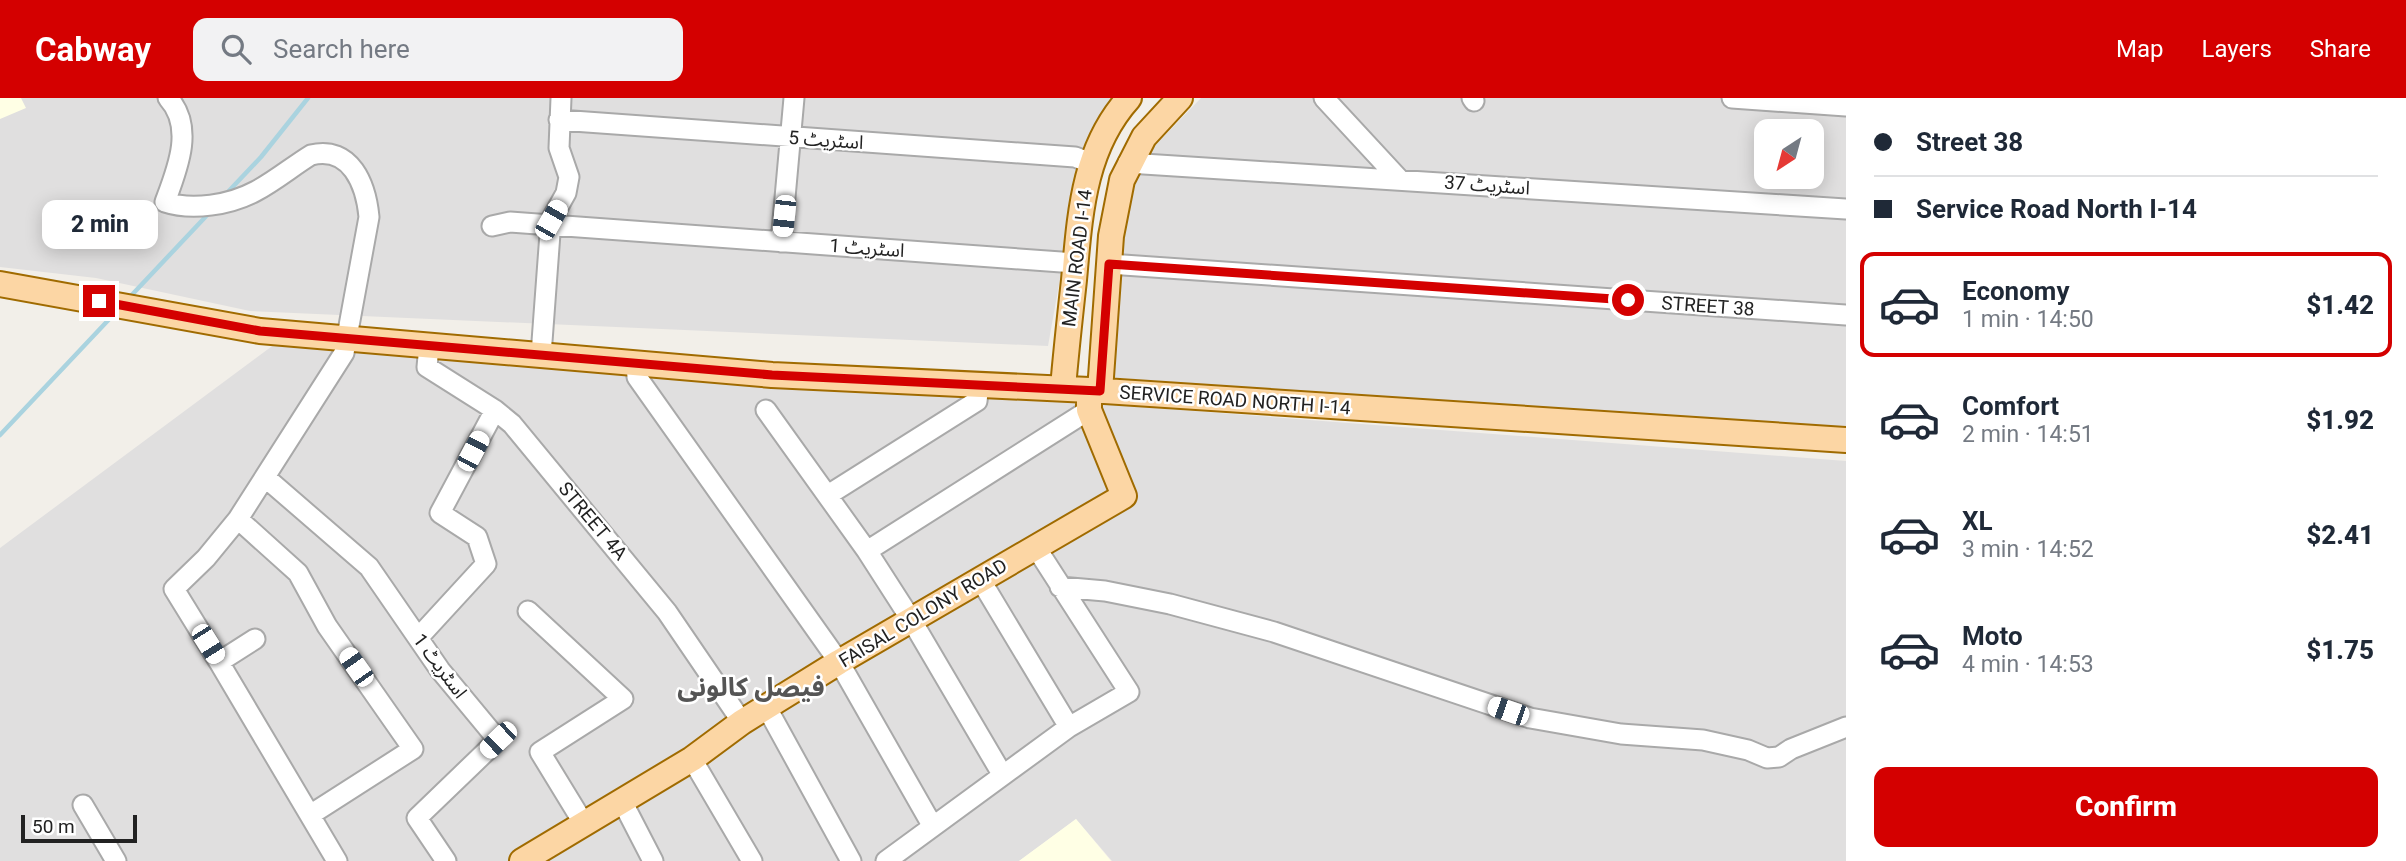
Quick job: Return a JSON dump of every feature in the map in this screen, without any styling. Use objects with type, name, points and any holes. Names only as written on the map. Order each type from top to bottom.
[{"type":"main road","name":"MAIN ROAD I-14","points":[[1063,388],[1083,196],[1091,163],[1101,138],[1129,98]]},
{"type":"main road","name":"MAIN ROAD I-14","points":[[1093,397],[1114,217],[1122,180],[1128,163],[1144,137],[1180,98]]},
{"type":"main road","name":"SERVICE ROAD NORTH I-14","points":[[0,284],[260,331],[772,375],[1063,388],[1093,397],[1846,440]]},
{"type":"main road","points":[[1072,299],[1105,302]]},
{"type":"main road","name":"FAISAL COLONY ROAD","points":[[523,861],[550,854],[584,824],[692,759],[742,722],[1035,546],[1124,496],[1093,397]]},
{"type":"street","points":[[168,98],[180,116],[182,143],[176,173],[165,202],[193,207],[255,192],[311,155],[322,152],[336,155],[349,164],[367,196],[369,217],[344,353],[238,519],[206,558],[174,589],[337,861]]},
{"type":"street","points":[[541,355],[551,220],[566,193],[569,177],[559,148],[561,98]]},
{"type":"street","points":[[781,242],[794,98]]},
{"type":"street","points":[[1324,98],[1399,179]]},
{"type":"street","points":[[1732,98],[1846,106]]},
{"type":"street","name":"اسٹریٹ 5","points":[[559,120],[1075,156],[1091,163]]},
{"type":"street","name":"اسٹریٹ 37","points":[[1128,163],[1846,209]]},
{"type":"street","name":"اسٹریٹ 1","points":[[492,226],[510,222],[1075,263]]},
{"type":"street","name":"STREET 38","points":[[1109,264],[1846,315]]},
{"type":"street","name":"STREET 4A","points":[[429,345],[427,367],[495,410],[512,424],[660,603],[742,722]]},
{"type":"street","points":[[636,363],[637,377],[839,662],[933,825]]},
{"type":"street","points":[[828,495],[977,401],[979,385]]},
{"type":"street","points":[[867,551],[1093,397]]},
{"type":"street","points":[[418,638],[486,564],[477,537],[440,513],[495,410]]},
{"type":"street","points":[[766,410],[867,551],[912,621],[1002,774]]},
{"type":"street","name":"اسٹریٹ 1","points":[[266,478],[369,567],[440,670],[498,740],[417,818],[446,861]]},
{"type":"street","points":[[238,519],[298,573],[327,626],[413,750],[310,815]]},
{"type":"street","points":[[886,861],[1069,727],[1129,692],[1035,546]]},
{"type":"street","points":[[980,579],[1069,727]]},
{"type":"street","points":[[1060,587],[1105,591],[1170,604],[1274,632],[1530,718],[1621,734],[1703,740],[1748,750],[1767,758],[1779,757],[1791,749],[1846,727]]},
{"type":"street","points":[[528,611],[623,699],[540,751],[584,824]]},
{"type":"street","points":[[219,662],[254,639]]},
{"type":"street","points":[[768,708],[851,861]]},
{"type":"street","points":[[692,759],[752,861]]},
{"type":"street","points":[[622,801],[653,861]]},
{"type":"street","points":[[83,805],[116,861]]},
{"type":"shaded area","points":[[0,98],[1122,98],[1082,156],[1048,346],[250,311],[96,278],[0,267]]},
{"type":"shaded area","points":[[0,98],[21,98],[26,108],[0,119]]},
{"type":"shaded area","points":[[1201,98],[1846,98],[1846,433],[1094,376],[1125,225],[1142,159]]},
{"type":"shaded area","name":"فیصل کالونی","points":[[279,341],[1846,461],[1846,861],[1112,861],[1076,819],[1019,861],[0,861],[0,548]]},
{"type":"shaded area","points":[[1076,819],[1111,861],[1019,861]]},
{"type":"waterway","points":[[226,194],[261,157],[308,98]]},
{"type":"waterway","points":[[128,299],[211,211]]},
{"type":"waterway","points":[[0,435],[115,313]]},
{"type":"district","name":"فیصل کالونی","points":[[751,687]]},
{"type":"route","points":[[99,301],[260,331],[772,375],[1100,391],[1109,264],[1628,300]]}]
